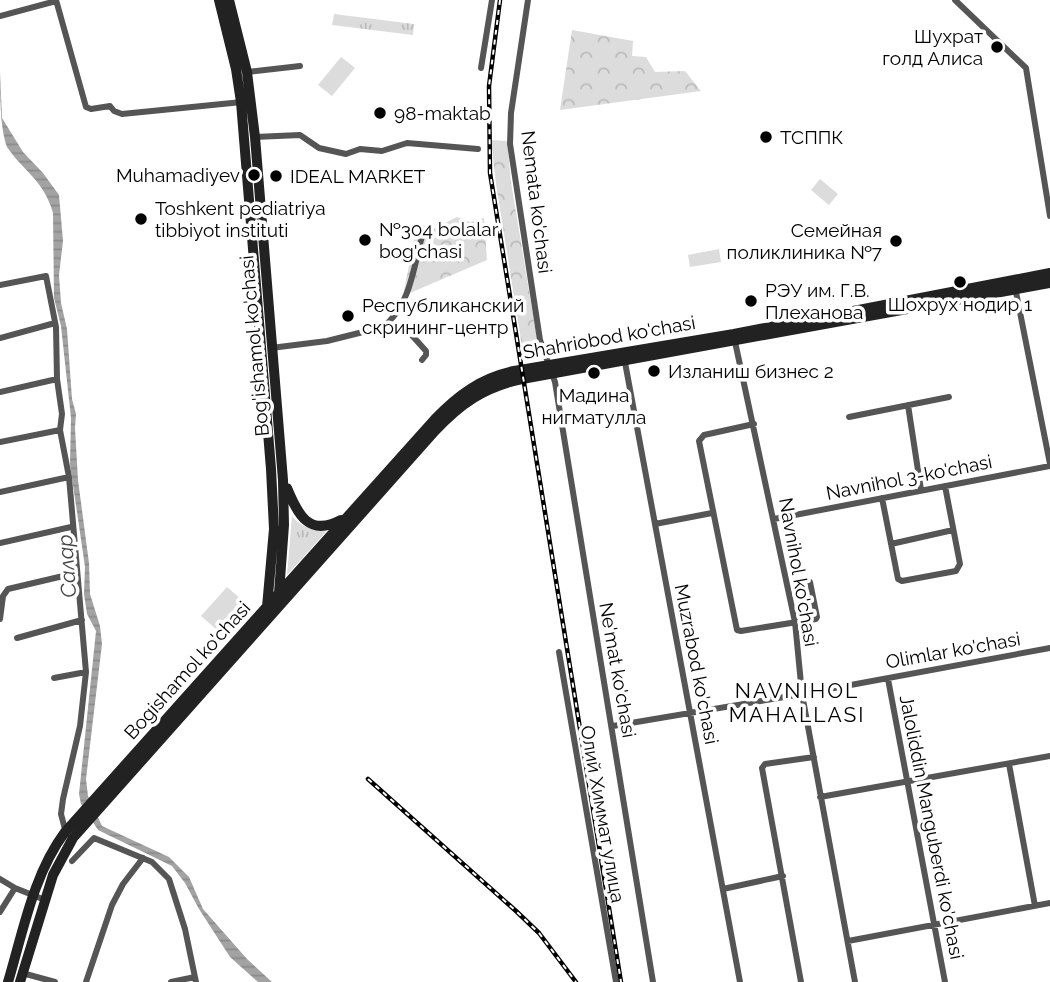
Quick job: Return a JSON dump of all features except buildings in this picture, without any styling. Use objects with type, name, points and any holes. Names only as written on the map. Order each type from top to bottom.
[{"type":"main road","name":"Bog'ishamol ko'chasi","points":[[219,0],[255,137],[259,253]]},
{"type":"main road","name":"Bog'ishamol ko'chasi","points":[[229,0],[247,72],[246,101],[273,419],[283,480],[284,525],[279,592]]},
{"type":"main road","name":"Shahriobod ko'chasi","points":[[1015,285],[1050,273]]},
{"type":"main road","name":"Shahriobod ko'chasi","points":[[272,607],[279,592],[302,573],[350,513],[435,419],[461,394],[494,376],[624,357],[1015,285],[1050,283]]},
{"type":"main road","name":"Bog'ishamol ko'chasi","points":[[262,288],[271,348],[274,529],[272,607]]},
{"type":"main road","name":"Shahriobod ko'chasi","points":[[272,607],[461,405],[496,386],[551,369]]},
{"type":"main road","points":[[283,480],[296,511],[310,524],[329,526],[350,513]]},
{"type":"main road","name":"Bogishamol ko'chasi","points":[[21,977],[49,859],[272,607]]},
{"type":"main road","name":"Bogishamol ko'chasi","points":[[8,982],[40,897]]},
{"type":"street","points":[[0,16],[56,0],[86,107],[91,109],[110,106],[122,114],[246,101]]},
{"type":"street","points":[[481,68],[492,0]]},
{"type":"street","name":"Nemata ko'chasi","points":[[528,0],[511,113],[510,144],[540,340],[551,369]]},
{"type":"street","points":[[955,0],[1026,68],[1050,216]]},
{"type":"street","points":[[247,72],[300,66]]},
{"type":"street","points":[[255,137],[300,135],[316,147],[346,154],[360,149],[382,151],[407,143],[478,149]]},
{"type":"street","points":[[271,348],[327,341],[383,327],[391,321],[402,305],[424,229]]},
{"type":"street","points":[[0,285],[46,276],[55,323],[57,379],[62,414],[60,430],[68,477],[86,672],[80,726],[61,814],[69,835]]},
{"type":"street","points":[[1015,285],[1050,465]]},
{"type":"street","points":[[0,338],[55,323]]},
{"type":"street","points":[[383,327],[408,331],[426,351],[422,360]]},
{"type":"street","name":"Navnihol ko'chasi","points":[[734,337],[795,622],[802,694],[855,982]]},
{"type":"street","name":"Muzrabod ko'chasi","points":[[624,357],[740,982]]},
{"type":"street","name":"Ne'mat ko'chasi","points":[[551,369],[653,982]]},
{"type":"street","points":[[0,392],[57,379]]},
{"type":"street","points":[[849,416],[949,397]]},
{"type":"street","points":[[908,405],[921,491]]},
{"type":"street","points":[[754,424],[700,437],[699,441],[737,630],[817,617],[810,582]]},
{"type":"street","points":[[0,442],[60,430]]},
{"type":"street","name":"Navnihol 3-ko'chasi","points":[[774,519],[1050,465]]},
{"type":"street","points":[[0,492],[68,477]]},
{"type":"street","points":[[882,498],[898,579],[902,581],[956,571],[960,564],[945,486]]},
{"type":"street","points":[[655,524],[712,513]]},
{"type":"street","points":[[0,543],[71,527]]},
{"type":"street","points":[[891,544],[953,530]]},
{"type":"street","points":[[0,619],[3,596],[8,589],[76,573]]},
{"type":"street","points":[[16,638],[82,620]]},
{"type":"street","name":"Olimlar ko'chasi","points":[[612,726],[1050,648]]},
{"type":"street","name":"Олий Химмат улица","points":[[559,652],[616,982]]},
{"type":"street","points":[[54,678],[86,672]]},
{"type":"street","name":"Jaloliddin Manguberdi ko'chasi","points":[[888,678],[945,982]]},
{"type":"street","points":[[820,797],[1050,756]]},
{"type":"street","points":[[801,982],[762,768],[765,765],[814,757]]},
{"type":"street","points":[[1009,764],[1035,905]]},
{"type":"street","points":[[72,861],[94,838],[152,862],[169,879],[185,929],[195,980],[171,982]]},
{"type":"street","points":[[86,982],[112,905],[123,884],[143,858]]},
{"type":"street","points":[[723,889],[783,876]]},
{"type":"street","points":[[0,879],[40,897]]},
{"type":"street","points":[[0,912],[15,888]]},
{"type":"street","points":[[848,941],[1050,903]]},
{"type":"street","points":[[21,977],[55,982]]},
{"type":"green space","points":[[334,14],[414,24],[413,35],[332,25]]},
{"type":"green space","points":[[572,30],[633,41],[632,56],[646,57],[655,72],[685,71],[701,91],[560,110]]},
{"type":"green space","points":[[341,57],[355,68],[332,96],[318,85]]},
{"type":"green space","points":[[491,140],[507,141],[511,182],[540,357],[524,359]]},
{"type":"green space","points":[[820,179],[838,194],[829,205],[811,190]]},
{"type":"green space","points":[[457,217],[470,222],[484,218],[487,260],[403,296],[417,225],[433,229]]},
{"type":"green space","points":[[719,249],[721,262],[690,267],[688,255]]},
{"type":"green space","points":[[292,516],[306,527],[326,532],[287,575]]},
{"type":"green space","points":[[227,587],[242,600],[216,629],[201,616]]},
{"type":"shaded area","name":"Салар","points":[[0,72],[2,118],[23,152],[59,195],[63,241],[59,275],[61,303],[67,329],[72,399],[76,414],[78,480],[89,563],[90,594],[100,626],[102,644],[86,779],[88,796],[102,826],[169,857],[189,877],[203,909],[247,959],[272,982],[258,982],[230,957],[172,866],[98,830],[81,804],[79,794],[96,631],[87,614],[84,594],[85,567],[70,464],[71,418],[61,326],[54,298],[53,213],[39,184],[7,147],[2,120],[0,100]]},
{"type":"railway","points":[[500,0],[489,86],[490,173],[621,982]]},
{"type":"railway","points":[[368,779],[539,933],[576,982]]},
{"type":"place","name":"Шухрат голд Алиса","points":[[997,47]]},
{"type":"place","name":"98-maktab","points":[[380,113]]},
{"type":"place","name":"ТСППК","points":[[766,137]]},
{"type":"place","name":"Muhamadiyev","points":[[254,175]]},
{"type":"place","name":"IDEAL MARKET","points":[[276,176]]},
{"type":"place","name":"Toshkent pediatriya tibbiyot instituti","points":[[141,219]]},
{"type":"place","name":"№304 bolalar bog'chasi","points":[[365,240]]},
{"type":"place","name":"Cемейная поликлиника №7","points":[[896,241]]},
{"type":"place","name":"Шохрух нодир 1","points":[[960,282]]},
{"type":"place","name":"РЭУ им. Г.В. Плеханова","points":[[751,301]]},
{"type":"place","name":"Республиканский скрининг-центр","points":[[348,316]]},
{"type":"place","name":"Изланиш бизнес 2","points":[[654,371]]},
{"type":"place","name":"Мадина нигматулла","points":[[594,373]]},
{"type":"district","name":"NAVNIHOL MAHALLASI","points":[[797,703]]}]
